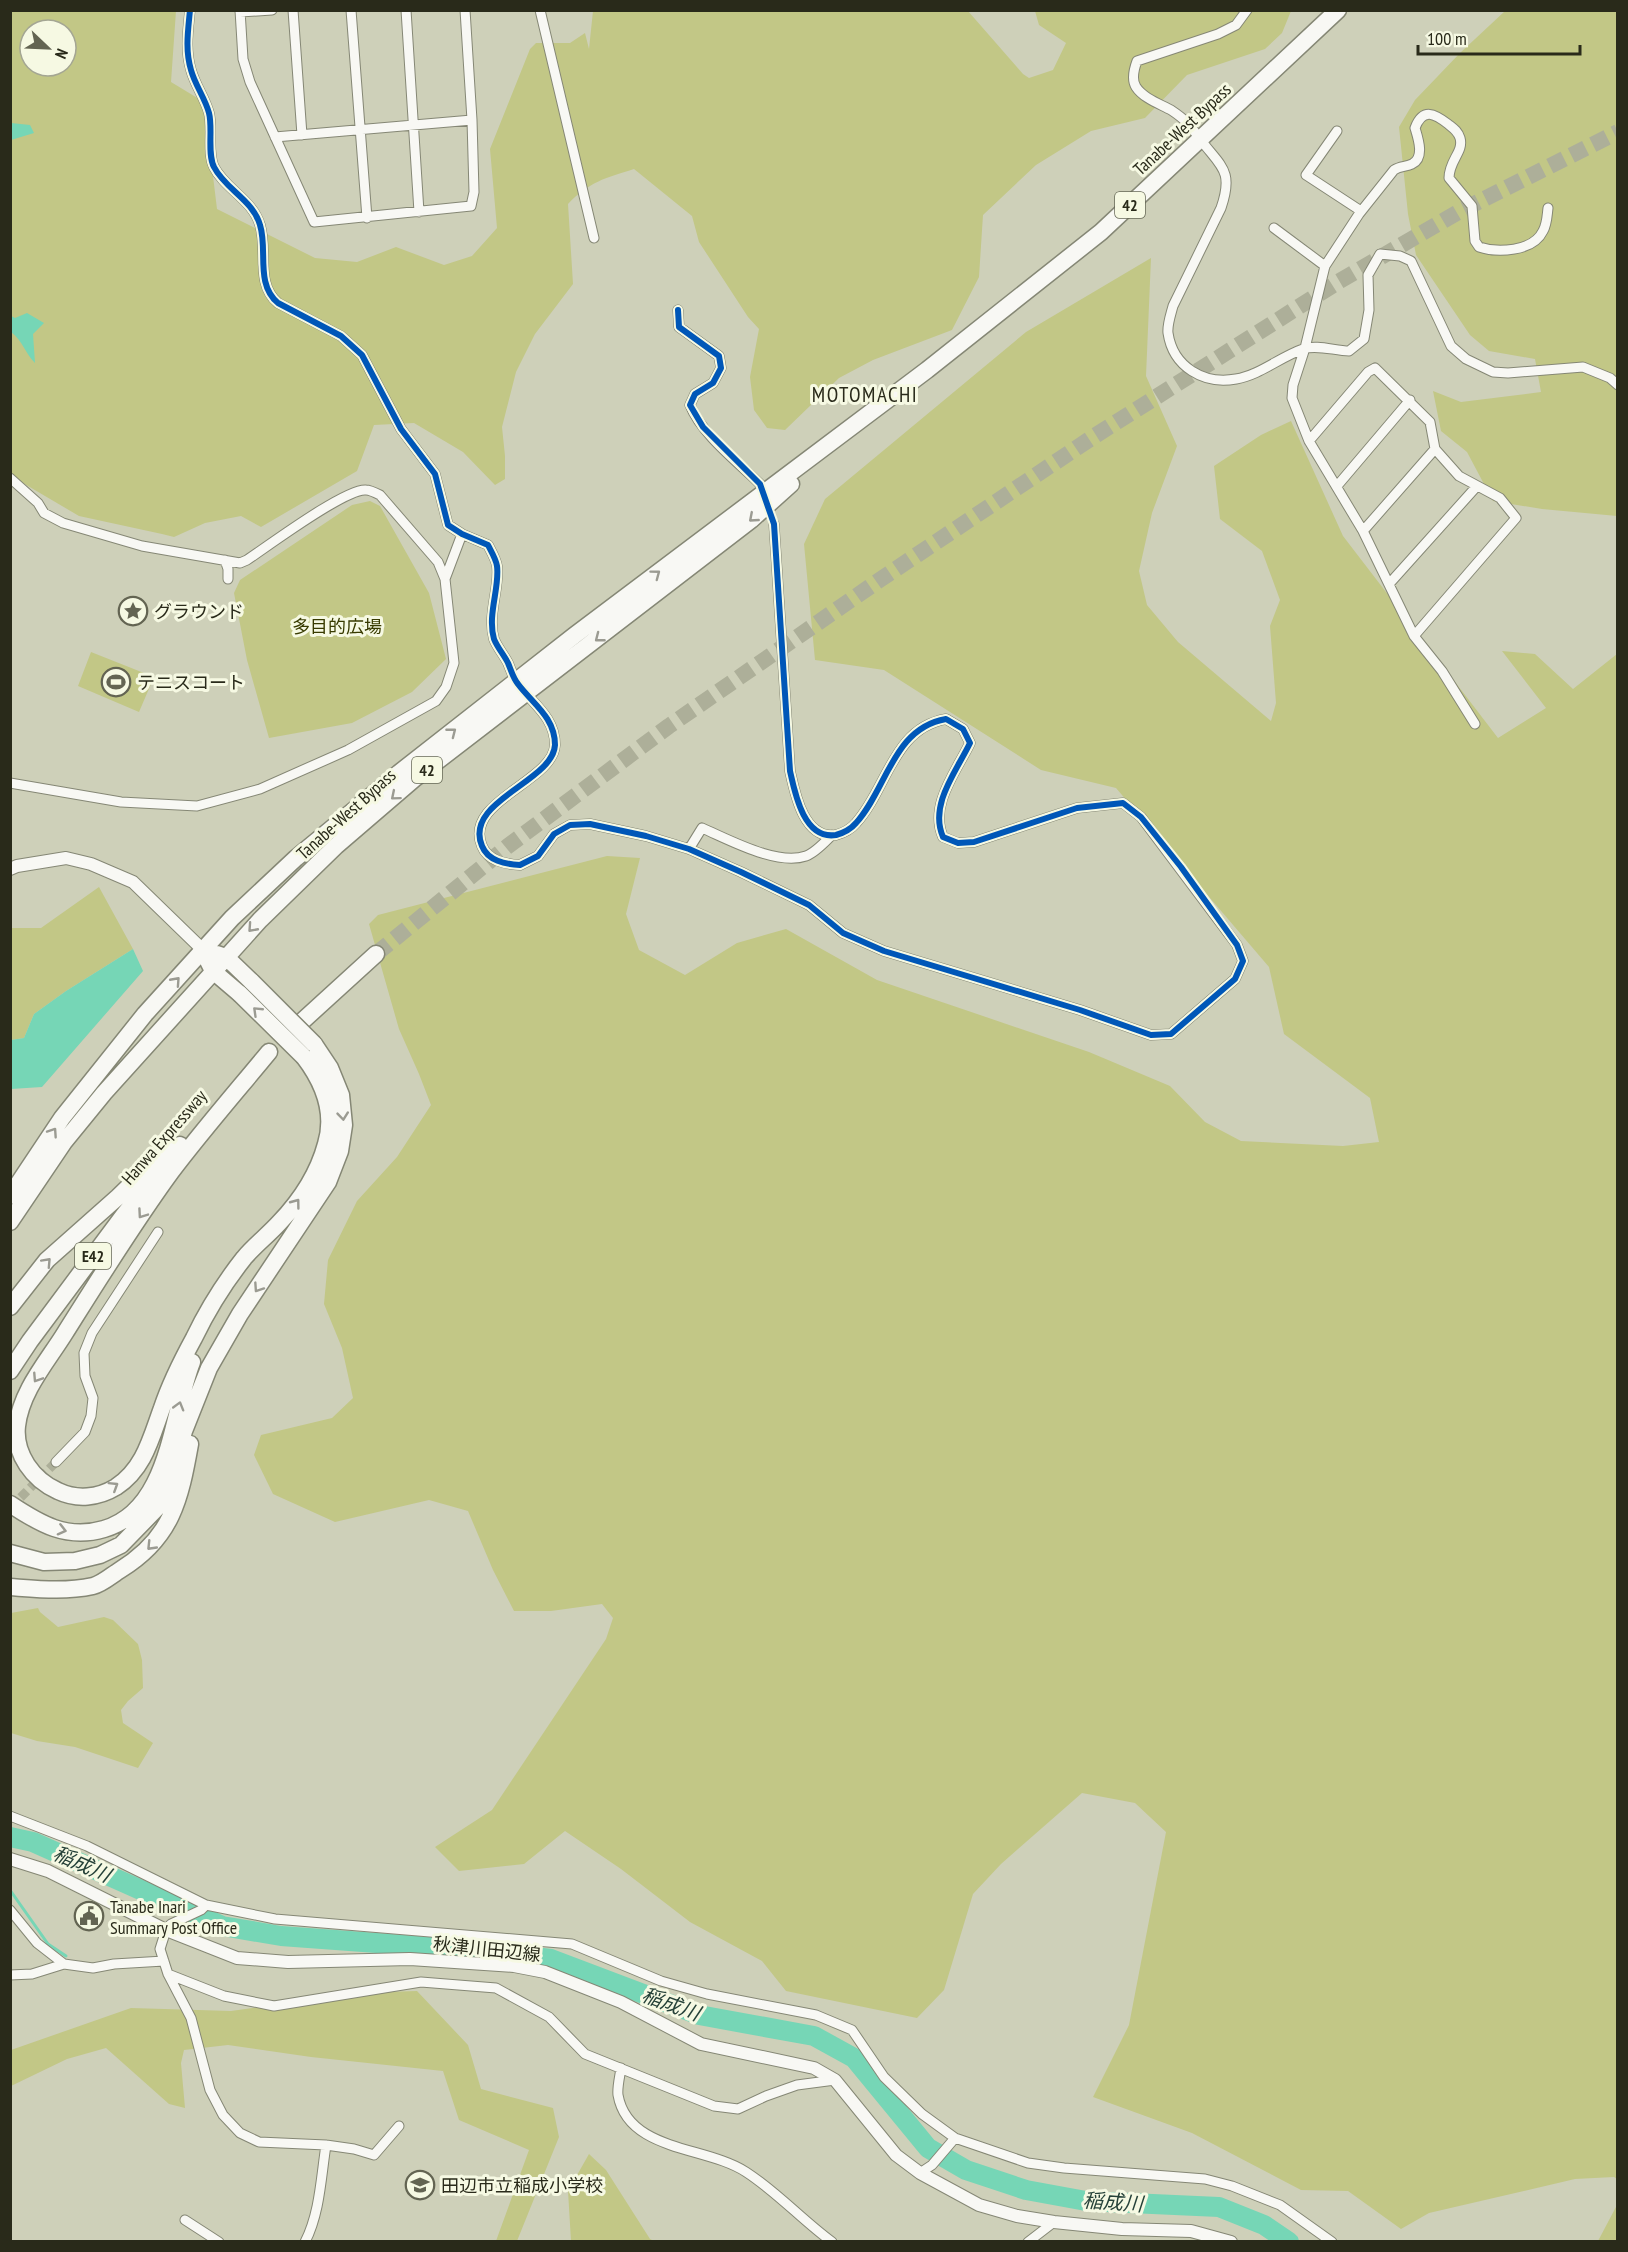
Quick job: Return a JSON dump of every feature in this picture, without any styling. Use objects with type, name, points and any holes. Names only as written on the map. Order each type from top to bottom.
[{"type":"highway","name":"Tanabe-West Bypass","points":[[13,1205],[104,1093],[213,971],[260,920],[336,846],[522,688],[575,635],[908,384],[1101,232],[1338,10]]},
{"type":"highway","name":"Tanabe-West Bypass","points":[[13,1205],[62,1118],[202,949],[296,858],[399,773],[522,688]]},
{"type":"highway","points":[[202,949],[226,957],[252,982],[309,1050],[316,1073],[326,1091],[329,1114],[328,1140],[312,1181],[295,1206],[244,1258],[194,1337],[162,1406],[150,1444],[134,1471],[115,1487],[96,1496],[80,1497],[64,1494],[51,1488],[38,1480],[23,1458],[17,1435],[18,1422],[28,1391],[122,1243],[166,1180],[269,1052]]},
{"type":"highway","points":[[10,1553],[44,1562],[75,1561],[100,1555],[121,1545],[157,1508],[171,1478],[184,1431],[209,1368],[240,1314],[328,1182],[340,1151],[344,1125],[340,1095],[330,1068],[213,971],[202,949]]},
{"type":"highway","name":"Hanwa Expressway","points":[[10,1371],[123,1216],[180,1145],[269,1052],[376,954]]},
{"type":"highway","points":[[10,1307],[47,1260],[155,1161],[180,1145]]},
{"type":"highway","points":[[10,1504],[44,1525],[65,1533],[90,1533],[111,1527],[132,1515],[149,1495],[162,1467],[190,1368],[199,1346],[269,1234]]},
{"type":"highway","points":[[10,1587],[60,1590],[95,1586],[137,1560],[160,1537],[175,1511],[184,1478],[200,1393]]},
{"type":"main road","points":[[10,869],[66,858],[91,864],[133,882],[202,949]]},
{"type":"main road","name":"秋津川田辺線","points":[[10,1859],[48,1871],[237,1958],[288,1962],[410,1959],[514,1966],[545,1972],[621,2002],[701,2044],[814,2068],[835,2080],[896,2155],[920,2173],[979,2205],[1017,2216],[1054,2222],[1122,2229],[1191,2231],[1231,2241]]},
{"type":"street","points":[[190,10],[186,42],[190,70],[209,113],[213,165],[222,178],[252,209],[260,225],[265,283],[269,296],[341,336],[362,355],[401,429],[435,474],[448,525],[488,545],[497,566],[492,615],[494,639],[522,688],[546,716],[553,731],[555,747],[547,763],[492,808],[483,821],[478,838],[483,850],[492,859],[520,866],[538,856],[554,834],[570,825],[590,824],[646,836],[689,849],[809,905],[843,933],[884,951],[1080,1010],[1151,1035],[1171,1034],[1234,979],[1243,962],[1237,945],[1181,867],[1141,817],[1123,803],[1077,808],[974,842],[958,843],[943,837],[938,812],[950,779],[970,743],[963,729],[946,718],[926,724],[911,736],[889,765],[870,803],[855,824],[841,834],[832,835],[816,831],[803,814],[790,771],[774,524]]},
{"type":"street","points":[[272,10],[240,11],[243,59],[250,82],[314,222],[471,206],[474,192],[472,120],[465,10]]},
{"type":"street","points":[[293,10],[302,135]]},
{"type":"street","points":[[351,10],[367,218]]},
{"type":"street","points":[[406,10],[419,212]]},
{"type":"street","points":[[540,10],[594,238]]},
{"type":"street","points":[[1247,10],[1236,25],[1218,34],[1137,61],[1134,68],[1133,75],[1137,88],[1193,127],[1224,169],[1227,182],[1226,194],[1173,306],[1168,331],[1176,354],[1188,370],[1201,376],[1225,380],[1247,376],[1305,348],[1349,351],[1364,339],[1369,310],[1368,275],[1380,254],[1400,256],[1411,261],[1451,346],[1466,359],[1493,372],[1508,373],[1583,367],[1610,378],[1617,385]]},
{"type":"street","points":[[1475,724],[1442,671],[1414,636],[1363,531],[1310,441],[1292,398],[1293,384],[1305,348],[1325,266],[1359,214],[1394,170],[1417,160],[1420,153],[1416,128],[1423,116],[1436,115],[1457,131],[1460,138],[1459,152],[1452,162],[1449,178],[1472,206],[1475,241],[1479,247],[1500,250],[1530,244],[1543,231],[1548,208]]},
{"type":"street","points":[[275,137],[472,120]]},
{"type":"street","points":[[1337,131],[1306,175],[1361,211]]},
{"type":"street","points":[[1274,228],[1325,266]]},
{"type":"street","points":[[678,310],[679,327],[719,356],[721,368],[713,383],[695,394],[690,405],[694,414],[703,427],[760,484]]},
{"type":"street","points":[[1310,441],[1368,372],[1375,368],[1430,422],[1435,449],[1459,476],[1500,498],[1515,518],[1414,636]]},
{"type":"street","points":[[1337,486],[1410,400]]},
{"type":"street","points":[[1363,531],[1435,449]]},
{"type":"street","points":[[10,478],[38,503],[44,513],[63,523],[142,546],[240,563]]},
{"type":"street","points":[[1389,584],[1477,486]]},
{"type":"street","points":[[10,783],[121,802],[197,806],[260,789],[348,750],[436,701],[446,687],[454,663],[445,579],[438,562],[380,495],[366,490],[351,493],[240,563],[228,579],[225,560]]},
{"type":"street","points":[[445,579],[462,534]]},
{"type":"street","points":[[689,849],[702,828],[760,852],[788,859],[808,856],[832,835]]},
{"type":"street","points":[[56,1462],[84,1432],[91,1416],[93,1398],[85,1376],[84,1353],[92,1333],[158,1232]]},
{"type":"street","points":[[10,1816],[87,1846],[204,1908],[275,1919],[572,1944],[661,1981],[707,1994],[816,2015],[852,2030],[884,2077],[952,2142],[1028,2163],[1205,2179],[1232,2186],[1280,2205],[1332,2241]]},
{"type":"street","points":[[204,1908],[169,1927],[160,1949],[168,1974],[191,2018],[210,2090],[223,2115],[240,2133],[259,2142],[326,2145],[374,2155],[399,2126]]},
{"type":"street","points":[[10,1910],[37,1943],[64,1965]]},
{"type":"street","points":[[10,1975],[32,1974],[64,1965],[93,1968],[164,1960]]},
{"type":"street","points":[[168,1974],[224,1996],[274,2006],[422,1982],[496,1988],[549,2017],[585,2055],[714,2106],[738,2109],[797,2085],[835,2080]]},
{"type":"street","points":[[621,2068],[618,2094],[626,2118],[644,2133],[667,2144],[718,2158],[744,2170],[832,2241]]},
{"type":"street","points":[[920,2173],[932,2164],[952,2142]]},
{"type":"street","points":[[305,2241],[318,2200],[326,2145]]},
{"type":"street","points":[[184,2220],[219,2241]]},
{"type":"street","points":[[1028,2241],[1054,2222]]},
{"type":"green space","points":[[10,11],[176,11],[171,82],[204,102],[217,209],[315,258],[357,262],[396,247],[444,265],[472,256],[497,228],[490,149],[530,49],[536,43],[570,43],[585,33],[589,49],[593,11],[968,11],[1029,78],[1053,70],[1066,43],[1039,25],[1035,11],[1291,11],[1282,33],[1265,49],[1187,75],[1145,118],[1091,131],[1036,165],[983,215],[979,277],[952,330],[873,360],[839,378],[785,430],[767,428],[754,410],[750,377],[759,329],[748,317],[699,242],[692,216],[634,169],[598,182],[568,204],[573,284],[535,334],[516,372],[502,427],[505,479],[495,485],[463,452],[414,423],[374,425],[357,471],[261,527],[241,516],[205,523],[174,537],[79,516],[11,476]]},
{"type":"green space","points":[[1505,11],[1617,11],[1617,516],[1542,509],[1493,501],[1467,452],[1441,431],[1433,391],[1461,402],[1541,392],[1535,359],[1489,351],[1470,335],[1416,255],[1408,214],[1399,127],[1415,100]]},
{"type":"green space","points":[[1151,258],[1146,376],[1177,446],[1152,513],[1139,571],[1147,605],[1178,642],[1271,721],[1276,703],[1270,626],[1280,600],[1262,551],[1220,519],[1214,466],[1261,435],[1291,421],[1343,536],[1498,738],[1546,708],[1502,651],[1535,654],[1573,689],[1617,654],[1617,2179],[1614,2177],[1575,2179],[1429,2213],[1401,2229],[1348,2191],[1301,2190],[1192,2133],[1093,2097],[1129,2025],[1166,1832],[1135,1803],[1082,1793],[1001,1864],[973,1894],[944,1990],[917,2018],[786,1991],[762,1961],[690,1922],[621,1869],[565,1831],[524,1864],[459,1871],[435,1847],[492,1810],[606,1639],[613,1618],[602,1604],[551,1611],[514,1611],[493,1570],[468,1511],[429,1500],[335,1522],[273,1494],[254,1455],[261,1435],[332,1418],[353,1398],[342,1348],[324,1304],[328,1260],[357,1201],[397,1157],[431,1105],[399,1029],[369,924],[378,915],[607,856],[640,858],[626,914],[639,950],[685,975],[737,943],[786,929],[877,980],[1089,1052],[1170,1086],[1205,1122],[1241,1141],[1343,1146],[1379,1142],[1370,1098],[1284,1034],[1269,967],[1116,788],[1041,770],[884,670],[815,660],[804,544],[825,499],[1026,332]]},
{"type":"green space","name":"多目的広場","points":[[370,501],[380,506],[429,593],[446,659],[412,692],[352,723],[269,738],[247,660],[234,593],[240,580],[352,505]]},
{"type":"green space","name":"テニスコート","points":[[91,652],[154,677],[139,712],[78,686]]},
{"type":"green space","points":[[99,887],[133,949],[34,1014],[24,1038],[11,1040],[10,928],[41,928]]},
{"type":"green space","points":[[38,1608],[58,1627],[104,1617],[113,1620],[138,1644],[142,1660],[143,1688],[121,1710],[123,1723],[153,1743],[138,1768],[75,1747],[37,1741],[11,1733],[11,1613]]},
{"type":"green space","points":[[417,1991],[468,2045],[481,2089],[553,2108],[559,2137],[517,2241],[496,2241],[529,2150],[459,2120],[443,2071],[311,2057],[228,2045],[184,2050],[181,2063],[185,2108],[169,2104],[106,2048],[67,2059],[11,2086],[11,2050],[131,2008],[231,2011],[356,1993]]},
{"type":"green space","points":[[589,2154],[606,2170],[650,2239],[654,2241],[571,2241],[568,2191]]},
{"type":"green space","points":[[1617,2205],[1617,2241],[1598,2241]]},
{"type":"shaded area","points":[[11,123],[30,125],[34,133],[11,140]]},
{"type":"shaded area","points":[[27,313],[44,323],[33,334],[35,363],[11,332],[11,316],[15,318]]},
{"type":"shaded area","points":[[133,949],[143,971],[42,1087],[11,1089],[11,1040],[24,1038],[34,1014]]},
{"type":"waterway","name":"稲成川","points":[[10,1837],[33,1842],[222,1926],[281,1936],[486,1951],[551,1959],[699,2015],[814,2036],[854,2058],[928,2148],[966,2170],[1026,2190],[1086,2201],[1219,2207],[1264,2225],[1289,2242]]},
{"type":"waterway","points":[[10,1890],[48,1944],[66,1956]]},
{"type":"tunnel","points":[[376,954],[508,846],[669,726],[881,579],[1093,437],[1338,282],[1460,211],[1618,132]]},
{"type":"tunnel","points":[[11,1507],[56,1462]]},
{"type":"cycle path","points":[[190,10],[189,63],[209,113],[212,162],[219,175],[251,208],[260,225],[264,277],[271,295],[278,303],[341,336],[362,355],[401,429],[435,474],[448,525],[488,545],[496,561],[497,574],[492,620],[494,639],[516,682],[547,718],[554,735],[555,745],[551,758],[540,770],[496,804],[485,816],[480,830],[482,846],[488,855],[503,863],[520,865],[538,856],[554,834],[570,825],[590,824],[646,836],[689,849],[741,872],[809,905],[843,933],[884,951],[1080,1010],[1151,1035],[1171,1034],[1235,979],[1243,961],[1237,945],[1181,867],[1141,817],[1123,803],[1077,808],[974,842],[958,843],[943,837],[939,813],[942,801],[970,743],[963,729],[946,719],[928,725],[914,734],[902,747],[867,809],[852,827],[836,835],[825,835],[809,823],[798,803],[790,771],[774,524],[760,484],[703,427],[690,405],[695,394],[713,383],[721,368],[719,356],[679,327],[678,310]]},
{"type":"place","name":"グラウンド","points":[[133,611]]},
{"type":"place","name":"テニスコート","points":[[116,682]]},
{"type":"place","name":"Tanabe Inari Summary Post Office","points":[[89,1916]]},
{"type":"place","name":"田辺市立稲成小学校","points":[[420,2185]]},
{"type":"district","name":"MOTOMACHI","points":[[865,394]]}]
